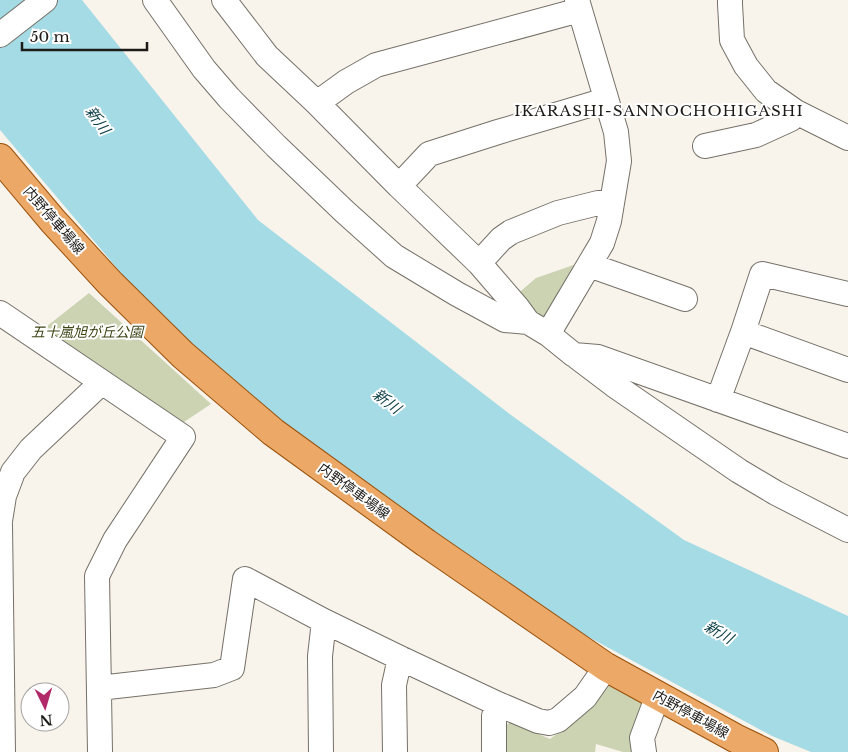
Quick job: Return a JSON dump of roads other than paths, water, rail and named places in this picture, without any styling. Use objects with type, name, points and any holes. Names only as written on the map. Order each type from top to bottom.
[{"type":"main road","name":"内野停車場線","points":[[0,158],[53,221],[110,282],[183,355],[273,432],[426,543],[606,667],[764,752]]},
{"type":"street","points":[[0,35],[45,0]]},
{"type":"street","points":[[155,0],[204,68],[229,98],[282,153],[394,256],[505,320],[528,322]]},
{"type":"street","points":[[224,0],[267,56],[478,263],[528,322],[548,334],[614,385],[740,471],[776,493],[848,530]]},
{"type":"street","points":[[730,0],[732,40],[746,66],[766,91],[796,112],[848,138]]},
{"type":"street","points":[[317,103],[346,82],[376,65],[579,5],[616,132],[619,161],[609,221],[602,242],[548,334]]},
{"type":"street","points":[[399,186],[429,154],[606,100]]},
{"type":"street","points":[[705,146],[756,135],[791,120],[796,112]]},
{"type":"street","points":[[478,263],[501,239],[511,232],[558,213],[598,203],[612,203]]},
{"type":"street","points":[[589,265],[685,299]]},
{"type":"street","points":[[718,400],[762,274],[848,294]]},
{"type":"street","points":[[0,313],[183,437],[115,540],[97,576],[100,752]]},
{"type":"street","points":[[743,332],[848,370]]},
{"type":"street","points":[[574,354],[598,357],[848,446]]},
{"type":"street","points":[[3,752],[0,523],[4,496],[13,472],[31,449],[101,382]]},
{"type":"street","points":[[99,688],[214,675],[232,668],[245,579],[324,621],[400,658],[538,721],[549,723],[558,720],[585,696],[606,667]]},
{"type":"street","points":[[320,752],[320,656],[324,621]]},
{"type":"street","points":[[395,752],[394,685],[400,658]]},
{"type":"street","points":[[644,752],[642,738],[658,695]]},
{"type":"street","points":[[494,752],[494,716],[498,704]]},
{"type":"water","name":"新川","points":[[0,0],[82,0],[258,220],[511,415],[684,540],[848,616],[848,752],[811,752],[772,736],[583,634],[210,378],[0,130]]},
{"type":"district","name":"IKARASHI-SANNOCHOHIGASHI","points":[[659,110]]},
{"type":"park label","name":"五十嵐旭が丘公園","points":[[87,332]]}]
